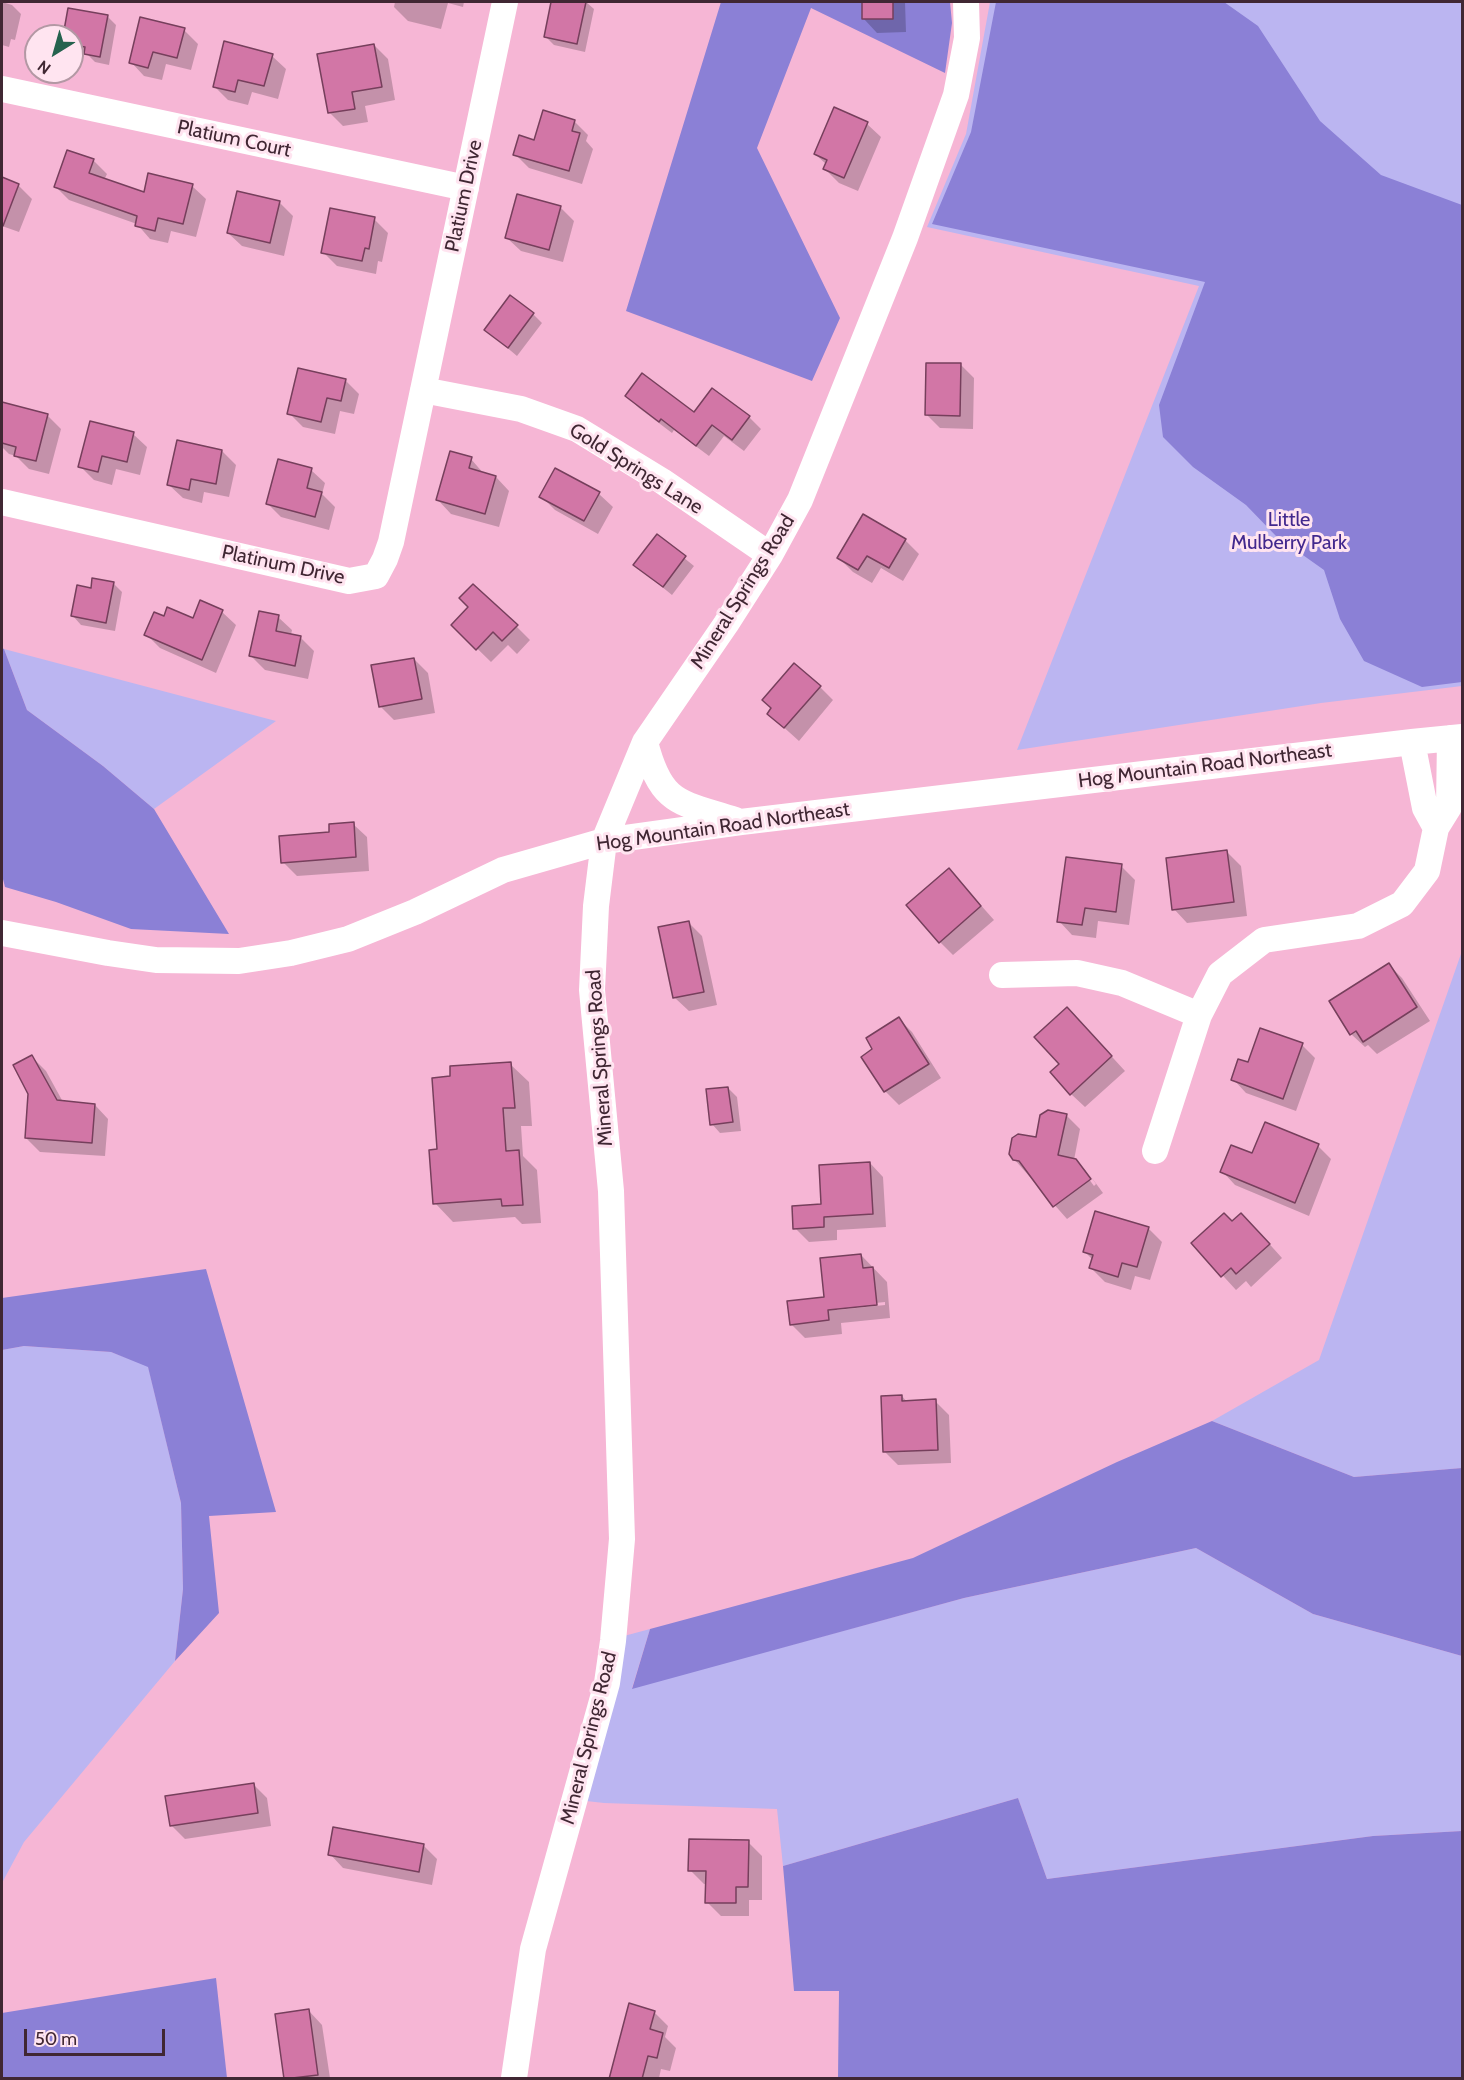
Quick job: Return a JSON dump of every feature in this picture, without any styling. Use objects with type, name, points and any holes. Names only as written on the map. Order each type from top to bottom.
[{"type":"street","name":"Platium Drive","points":[[423,390],[505,2]]},
{"type":"street","name":"Mineral Springs Road","points":[[514,2079],[532,1949],[607,1683],[622,1539],[610,1191],[592,990],[596,906],[604,842],[645,742],[726,624],[770,555],[800,500],[905,238],[956,94],[967,38],[966,2]]},
{"type":"street","name":"Platium Court","points":[[2,89],[466,188]]},
{"type":"street","name":"Gold Springs Lane","points":[[423,390],[521,410],[578,429],[662,481],[770,555]]},
{"type":"street","name":"Platinum Drive","points":[[2,502],[349,581],[376,576],[391,542],[423,390]]},
{"type":"street","points":[[1155,1151],[1199,1015],[1220,974],[1264,940],[1358,926],[1402,904],[1428,871],[1436,828],[1449,807],[1456,738]]},
{"type":"street","name":"Hog Mountain Road Northeast","points":[[2,933],[156,960],[239,962],[291,953],[348,939],[415,912],[503,870],[604,842],[741,822],[1412,741],[1456,738]]},
{"type":"street","points":[[1412,741],[1425,808],[1436,828]]},
{"type":"street","points":[[645,742],[656,776],[669,795],[682,802],[741,822]]},
{"type":"street","points":[[1002,975],[1077,973],[1122,983],[1199,1015]]},
{"type":"green space","points":[[721,2],[950,2],[952,23],[945,73],[811,8],[757,148],[840,318],[812,381],[626,311]]},
{"type":"green space","name":"Little Mulberry Park","points":[[990,2],[1462,2],[1462,686],[1321,703],[1017,750],[1199,286],[927,227],[966,134]]},
{"type":"green space","name":"Little Mulberry Park","points":[[996,2],[1224,2],[1258,26],[1320,121],[1381,175],[1462,205],[1462,682],[1422,687],[1364,661],[1340,619],[1324,570],[1276,536],[1246,505],[1193,467],[1163,437],[1159,405],[1205,282],[932,224],[971,132]]},
{"type":"green space","points":[[2,648],[27,710],[103,766],[154,809],[229,934],[131,929],[56,902],[5,887],[2,875]]},
{"type":"green space","points":[[4,649],[276,721],[154,809],[103,766],[27,710]]},
{"type":"green space","points":[[1462,951],[1462,1468],[1354,1477],[1212,1421],[1319,1360]]},
{"type":"green space","points":[[206,1269],[276,1512],[209,1516],[219,1613],[175,1661],[183,1589],[181,1503],[148,1367],[111,1352],[24,1346],[2,1350],[2,1298]]},
{"type":"green space","points":[[24,1346],[111,1352],[148,1366],[181,1503],[183,1589],[175,1661],[24,1842],[2,1883],[2,1350]]},
{"type":"green space","points":[[1212,1421],[1354,1477],[1462,1468],[1462,1656],[1313,1614],[1196,1548],[964,1598],[632,1689],[650,1629],[913,1558],[1117,1462]]},
{"type":"green space","points":[[1196,1548],[1313,1614],[1462,1656],[1462,1831],[1373,1836],[1047,1879],[1018,1798],[783,1866],[777,1809],[586,1801],[624,1636],[650,1629],[632,1688],[964,1598]]},
{"type":"green space","points":[[1018,1798],[1047,1879],[1373,1836],[1462,1831],[1462,2078],[838,2078],[839,1991],[794,1991],[783,1866]]},
{"type":"green space","points":[[216,1978],[227,2078],[2,2078],[2,2013]]},
{"type":"building","points":[[551,2],[586,2],[577,44],[544,37]]},
{"type":"building","points":[[862,2],[893,2],[893,19],[862,19]]},
{"type":"building","points":[[68,8],[108,15],[100,57],[84,54],[84,24],[65,24]]},
{"type":"building","points":[[140,17],[185,28],[177,58],[153,52],[148,68],[129,63]]},
{"type":"building","points":[[224,41],[273,54],[264,86],[238,80],[235,92],[213,87]]},
{"type":"building","points":[[374,44],[382,87],[352,92],[355,109],[328,113],[317,54]]},
{"type":"building","points":[[834,107],[868,122],[844,178],[823,169],[827,160],[814,154]]},
{"type":"building","points":[[543,110],[575,120],[572,131],[580,133],[569,171],[513,155],[519,135],[534,140]]},
{"type":"building","points":[[67,150],[94,159],[89,173],[144,192],[148,173],[193,184],[183,224],[158,218],[155,231],[135,226],[137,216],[54,187]]},
{"type":"building","points":[[2,177],[19,184],[3,226],[2,226]]},
{"type":"building","points":[[237,191],[280,201],[270,243],[227,233]]},
{"type":"building","points":[[517,194],[561,206],[549,250],[505,238]]},
{"type":"building","points":[[330,208],[375,217],[369,249],[365,248],[362,261],[321,253]]},
{"type":"building","points":[[510,295],[534,313],[508,348],[484,330]]},
{"type":"building","points":[[926,363],[961,363],[960,416],[925,415]]},
{"type":"building","points":[[298,368],[346,379],[341,401],[327,398],[321,422],[287,414]]},
{"type":"building","points":[[642,373],[694,412],[712,388],[750,416],[732,440],[712,425],[696,446],[661,419],[659,422],[625,396]]},
{"type":"building","points":[[2,402],[48,414],[36,461],[14,456],[16,447],[2,443]]},
{"type":"building","points":[[90,421],[134,432],[127,462],[102,456],[98,472],[78,467]]},
{"type":"building","points":[[177,440],[222,450],[216,484],[191,479],[189,490],[167,485]]},
{"type":"building","points":[[450,451],[472,457],[469,468],[496,476],[485,514],[436,500]]},
{"type":"building","points":[[278,459],[312,468],[307,488],[322,492],[315,517],[266,504]]},
{"type":"building","points":[[555,468],[600,492],[584,521],[539,497]]},
{"type":"building","points":[[863,514],[906,539],[889,568],[867,556],[858,570],[837,558]]},
{"type":"building","points":[[657,534],[686,556],[663,587],[633,565]]},
{"type":"building","points":[[92,578],[114,582],[106,623],[71,616],[77,585],[91,588]]},
{"type":"building","points":[[473,584],[518,625],[502,641],[493,632],[476,650],[451,625],[468,607],[459,598]]},
{"type":"building","points":[[200,600],[223,610],[202,660],[144,635],[154,612],[164,616],[167,607],[193,618]]},
{"type":"building","points":[[259,611],[279,615],[276,631],[301,636],[295,666],[249,656]]},
{"type":"building","points":[[414,658],[422,699],[379,707],[371,665]]},
{"type":"building","points":[[794,663],[821,686],[784,728],[767,714],[771,708],[762,700]]},
{"type":"building","points":[[354,822],[356,857],[281,863],[279,836],[329,832],[329,824]]},
{"type":"building","points":[[1227,850],[1234,902],[1172,910],[1166,858]]},
{"type":"building","points":[[1066,857],[1122,864],[1116,912],[1085,908],[1082,925],[1057,922]]},
{"type":"building","points":[[949,868],[981,906],[939,943],[906,905]]},
{"type":"building","points":[[689,921],[704,992],[673,998],[658,927]]},
{"type":"building","points":[[1389,963],[1417,1007],[1363,1042],[1356,1031],[1350,1035],[1329,1001]]},
{"type":"building","points":[[1067,1007],[1112,1056],[1070,1095],[1050,1072],[1059,1064],[1034,1037]]},
{"type":"building","points":[[899,1017],[929,1064],[884,1092],[861,1057],[872,1049],[866,1038]]},
{"type":"building","points":[[1260,1028],[1303,1043],[1283,1099],[1231,1080],[1238,1059],[1248,1062]]},
{"type":"building","points":[[32,1055],[57,1100],[95,1104],[92,1143],[25,1138],[28,1094],[13,1065]]},
{"type":"building","points":[[511,1062],[515,1108],[503,1108],[506,1151],[519,1150],[523,1205],[502,1206],[501,1199],[433,1204],[429,1150],[437,1149],[432,1078],[450,1076],[450,1066]]},
{"type":"building","points":[[728,1087],[733,1122],[710,1125],[706,1089]]},
{"type":"building","points":[[1048,1110],[1067,1114],[1058,1155],[1076,1159],[1091,1179],[1053,1207],[1019,1161],[1013,1160],[1009,1154],[1012,1138],[1018,1134],[1036,1137],[1040,1115]]},
{"type":"building","points":[[1265,1122],[1319,1144],[1295,1203],[1220,1172],[1231,1145],[1252,1153]]},
{"type":"building","points":[[870,1162],[873,1214],[824,1217],[824,1227],[793,1229],[792,1206],[821,1204],[819,1165]]},
{"type":"building","points":[[1095,1211],[1149,1227],[1137,1267],[1122,1263],[1118,1277],[1089,1268],[1093,1255],[1083,1252]]},
{"type":"building","points":[[1224,1213],[1232,1221],[1241,1213],[1270,1244],[1236,1274],[1231,1268],[1221,1277],[1191,1243]]},
{"type":"building","points":[[861,1254],[863,1268],[873,1267],[877,1305],[828,1310],[829,1320],[790,1325],[787,1301],[824,1297],[820,1258]]},
{"type":"building","points":[[902,1395],[902,1401],[936,1399],[938,1450],[883,1452],[881,1396]]},
{"type":"building","points":[[254,1783],[258,1813],[170,1826],[165,1796]]},
{"type":"building","points":[[333,1827],[424,1844],[419,1872],[328,1855]]},
{"type":"building","points":[[689,1839],[749,1840],[748,1887],[736,1887],[736,1903],[705,1903],[706,1871],[688,1871]]},
{"type":"building","points":[[629,2003],[655,2011],[650,2029],[663,2033],[657,2058],[648,2056],[642,2079],[609,2079]]},
{"type":"building","points":[[309,2009],[318,2075],[284,2079],[275,2014]]}]
